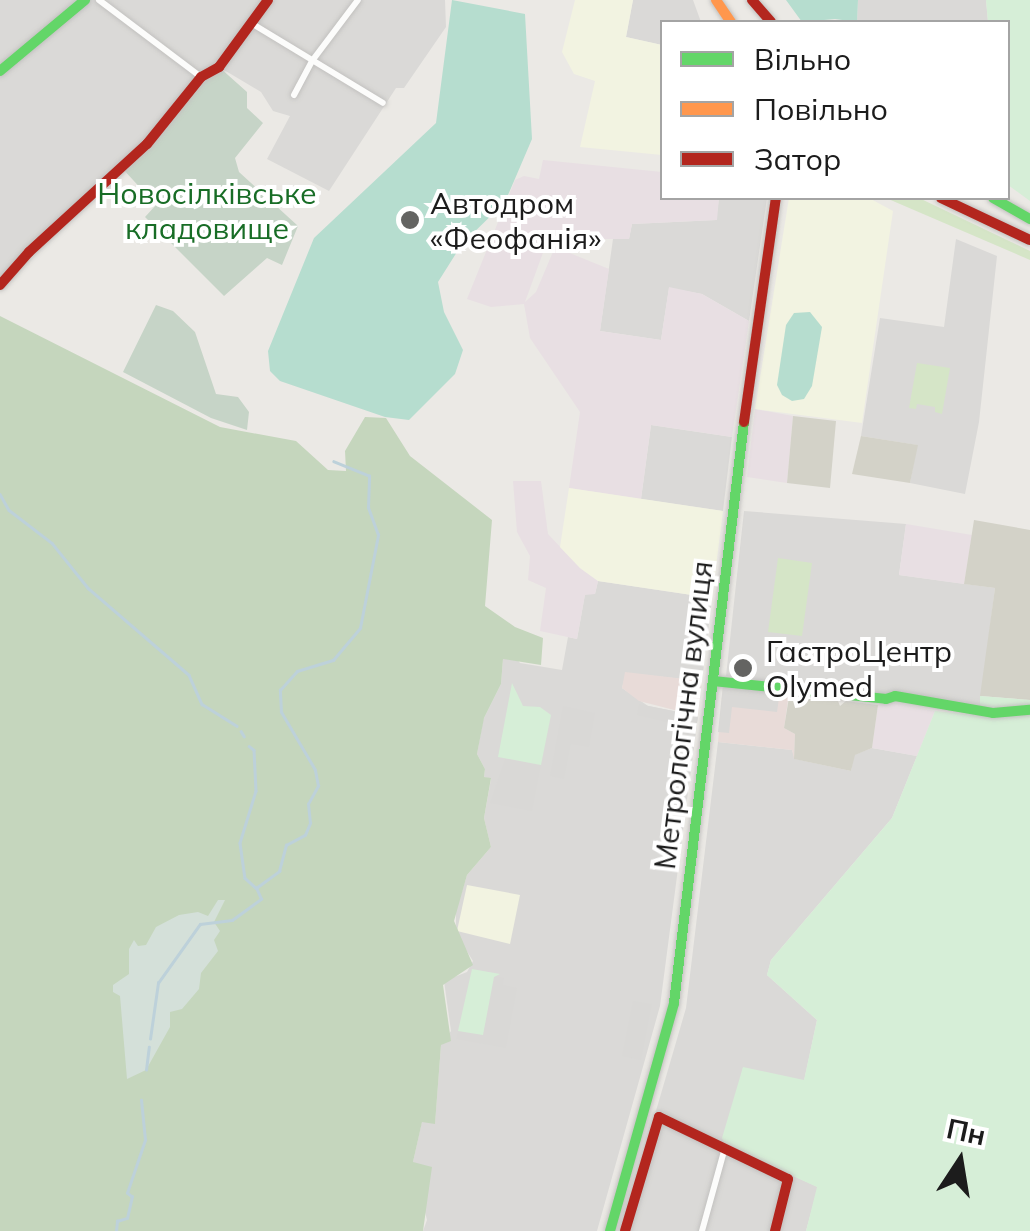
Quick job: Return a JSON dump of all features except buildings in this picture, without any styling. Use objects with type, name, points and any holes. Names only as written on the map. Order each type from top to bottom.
[{"type":"main road","points":[[0,71],[86,0]]},
{"type":"main road","points":[[0,286],[29,252],[148,144],[202,77],[219,67],[268,0]]},
{"type":"main road","points":[[716,0],[728,19]]},
{"type":"main road","points":[[728,0],[728,19]]},
{"type":"main road","points":[[752,0],[769,20]]},
{"type":"main road","name":"Метрологічна вулиця","points":[[610,1231],[674,1003],[776,200]]},
{"type":"main road","points":[[945,200],[1030,240]]},
{"type":"main road","points":[[997,200],[1030,219]]},
{"type":"main road","points":[[713,681],[866,697],[895,696],[993,714],[1030,710]]},
{"type":"main road","points":[[625,1231],[656,1118],[786,1178],[788,1184],[775,1231]]},
{"type":"street","points":[[99,0],[202,77]]},
{"type":"street","points":[[294,96],[312,61],[358,0]]},
{"type":"street","points":[[252,22],[383,103]]},
{"type":"street","points":[[702,1231],[724,1151]]},
{"type":"shaded area","points":[[0,0],[445,0],[446,27],[404,88],[396,88],[329,191],[267,159],[290,116],[273,111],[261,92],[219,67],[147,144],[0,285]]},
{"type":"shaded area","points":[[575,0],[633,0],[626,37],[660,45],[660,155],[580,147],[595,81],[574,74],[562,52]]},
{"type":"shaded area","points":[[633,0],[693,0],[700,20],[660,20],[660,45],[626,37]]},
{"type":"shaded area","points":[[858,0],[986,0],[988,20],[857,20]]},
{"type":"shaded area","points":[[986,0],[1030,0],[1030,201],[1010,186],[1010,20],[988,20]]},
{"type":"shaded area","points":[[543,160],[660,172],[660,200],[719,200],[717,220],[632,224],[629,239],[548,239],[525,302],[536,292],[555,247],[609,269],[600,331],[661,340],[669,287],[702,294],[749,321],[732,437],[651,425],[641,499],[569,488],[580,412],[530,338],[524,304],[491,307],[467,299],[515,180],[524,176],[539,179]]},
{"type":"shaded area","points":[[719,200],[767,200],[749,321],[702,294],[669,288],[661,340],[600,331],[613,239],[629,239],[632,224],[716,220]]},
{"type":"shaded area","points":[[789,200],[873,200],[893,211],[862,423],[755,409]]},
{"type":"shaded area","points":[[956,239],[997,256],[979,422],[965,494],[910,483],[917,445],[861,436],[880,318],[944,327]]},
{"type":"shaded area","points":[[0,316],[220,427],[296,441],[328,470],[346,471],[345,451],[365,417],[386,418],[410,456],[492,520],[485,606],[515,627],[543,638],[541,665],[503,659],[501,684],[484,718],[477,754],[485,769],[484,777],[491,778],[484,818],[491,847],[467,875],[454,921],[473,965],[443,985],[451,1041],[441,1045],[435,1124],[422,1122],[413,1162],[432,1167],[423,1231],[0,1231]]},
{"type":"shaded area","points":[[755,409],[793,416],[787,483],[747,477]]},
{"type":"shaded area","points":[[793,416],[836,421],[830,488],[787,483]]},
{"type":"shaded area","points":[[651,425],[732,437],[723,511],[641,499]]},
{"type":"shaded area","points":[[861,436],[918,445],[910,483],[852,474]]},
{"type":"shaded area","points":[[513,481],[541,481],[548,534],[598,581],[595,594],[585,595],[577,639],[540,631],[546,588],[528,580],[530,556],[517,532]]},
{"type":"shaded area","points":[[569,488],[723,511],[712,598],[598,581],[580,568],[560,547]]},
{"type":"shaded area","points":[[744,511],[906,524],[899,575],[995,588],[980,707],[726,676]]},
{"type":"shaded area","points":[[974,520],[1030,530],[1030,700],[980,696],[995,588],[964,584]]},
{"type":"shaded area","points":[[906,524],[972,535],[964,584],[899,575]]},
{"type":"shaded area","points":[[598,581],[712,598],[702,681],[626,673],[622,688],[648,706],[698,716],[660,1006],[597,1231],[423,1231],[427,1220],[413,1162],[422,1121],[435,1123],[441,1045],[451,1031],[444,981],[467,972],[473,961],[456,934],[456,911],[467,875],[491,847],[484,818],[491,779],[484,777],[485,769],[477,754],[483,720],[501,684],[503,659],[516,658],[520,663],[562,670],[568,637],[577,639],[585,594],[595,594]]},
{"type":"shaded area","points":[[625,672],[702,681],[698,716],[639,701],[622,688]]},
{"type":"shaded area","points":[[512,683],[523,706],[540,707],[551,715],[541,765],[498,757]]},
{"type":"shaded area","points":[[723,685],[789,693],[784,728],[795,734],[794,759],[792,750],[718,742]]},
{"type":"shaded area","points":[[723,685],[780,691],[777,712],[732,707],[729,733],[718,732]]},
{"type":"shaded area","points":[[980,696],[1030,700],[1030,1231],[806,1231],[817,1187],[725,1145],[722,1138],[743,1067],[804,1080],[817,1020],[767,975],[771,960],[892,818],[935,711],[992,717],[993,708],[980,707]]},
{"type":"shaded area","points":[[789,697],[838,701],[840,706],[846,701],[878,705],[872,748],[855,755],[851,771],[794,759],[795,734],[784,728]]},
{"type":"shaded area","points":[[892,702],[935,711],[917,756],[872,748],[878,705]]},
{"type":"shaded area","points":[[639,704],[698,716],[685,806],[672,804],[687,727],[637,715]]},
{"type":"shaded area","points":[[563,706],[595,713],[589,747],[571,744],[564,779],[550,776]]},
{"type":"shaded area","points":[[718,742],[792,750],[795,759],[851,771],[854,755],[872,748],[917,756],[892,818],[771,960],[767,975],[817,1020],[804,1081],[743,1068],[734,1104],[725,1145],[818,1187],[806,1231],[621,1231],[686,1008]]},
{"type":"shaded area","points":[[505,759],[541,765],[532,811],[490,803]]},
{"type":"shaded area","points":[[467,885],[520,895],[510,944],[457,931]]},
{"type":"shaded area","points":[[218,900],[225,900],[214,922],[220,931],[214,940],[218,951],[201,973],[199,989],[182,1009],[170,1012],[170,1027],[146,1070],[127,1079],[120,996],[113,992],[113,985],[129,974],[129,949],[134,940],[138,946],[146,945],[156,927],[179,915],[198,912],[208,916]]},
{"type":"shaded area","points":[[472,969],[500,974],[494,977],[483,1035],[458,1031]]},
{"type":"shaded area","points":[[494,976],[504,978],[503,985],[517,988],[506,1048],[456,1039],[458,1031],[483,1035]]},
{"type":"shaded area","points":[[633,1001],[652,1004],[641,1060],[622,1056]]},
{"type":"green space","name":"Автодром «Феофанія»","points":[[452,0],[525,14],[532,139],[505,202],[462,244],[438,282],[444,312],[463,350],[455,374],[409,420],[385,417],[280,381],[270,371],[268,351],[314,238],[436,123]]},
{"type":"green space","points":[[786,0],[858,0],[857,20],[801,20]]},
{"type":"green space","name":"Новосілківське кладовище","points":[[219,67],[247,92],[247,108],[263,123],[235,158],[239,172],[298,226],[282,265],[267,258],[224,296],[145,217],[156,205],[122,168],[201,77]]},
{"type":"green space","points":[[891,200],[923,200],[1030,251],[1030,260]]},
{"type":"green space","points":[[156,305],[173,311],[195,332],[216,394],[238,397],[249,412],[247,430],[211,418],[123,372]]},
{"type":"green space","points":[[810,312],[822,327],[812,386],[804,399],[792,401],[782,395],[777,385],[786,325],[794,313]]},
{"type":"green space","points":[[917,363],[950,368],[942,414],[935,412],[935,407],[917,404],[916,409],[909,408]]},
{"type":"green space","points":[[778,558],[812,563],[802,636],[768,632]]},
{"type":"waterway","points":[[150,1039],[158,983],[200,924],[232,920],[261,899],[256,888],[279,871],[286,845],[305,835],[310,823],[308,804],[318,786],[315,770],[281,712],[280,690],[297,671],[333,660],[360,628],[378,535],[368,508],[369,476],[334,462]]},
{"type":"waterway","points":[[0,494],[9,510],[52,543],[88,588],[189,675],[202,704],[237,726]]},
{"type":"waterway","points":[[241,731],[244,736]]},
{"type":"waterway","points":[[249,746],[254,750],[256,791],[240,843],[245,878],[256,888]]},
{"type":"waterway","points":[[146,1070],[149,1047]]},
{"type":"waterway","points":[[116,1231],[117,1221],[127,1218],[132,1197],[127,1193],[145,1140],[141,1100]]},
{"type":"traffic: fast","points":[[0,71],[85,0]]},
{"type":"traffic: fast","points":[[997,200],[1030,219]]},
{"type":"traffic: fast","points":[[610,1231],[674,1003],[744,422]]},
{"type":"traffic: fast","points":[[713,681],[886,699],[895,696],[993,713],[1030,710]]},
{"type":"traffic: slow","points":[[716,0],[730,20]]},
{"type":"traffic: jam","points":[[0,285],[29,252],[147,144],[201,77],[219,67],[268,0]]},
{"type":"traffic: jam","points":[[752,0],[769,20]]},
{"type":"traffic: jam","points":[[744,422],[776,200]]},
{"type":"traffic: jam","points":[[945,200],[1030,240]]},
{"type":"traffic: jam","points":[[625,1231],[659,1117],[788,1179],[775,1231]]},
{"type":"place","name":"Автодром «Феофанія»","points":[[410,220]]},
{"type":"place","name":"ГастроЦентр Olymed","points":[[743,668]]}]
